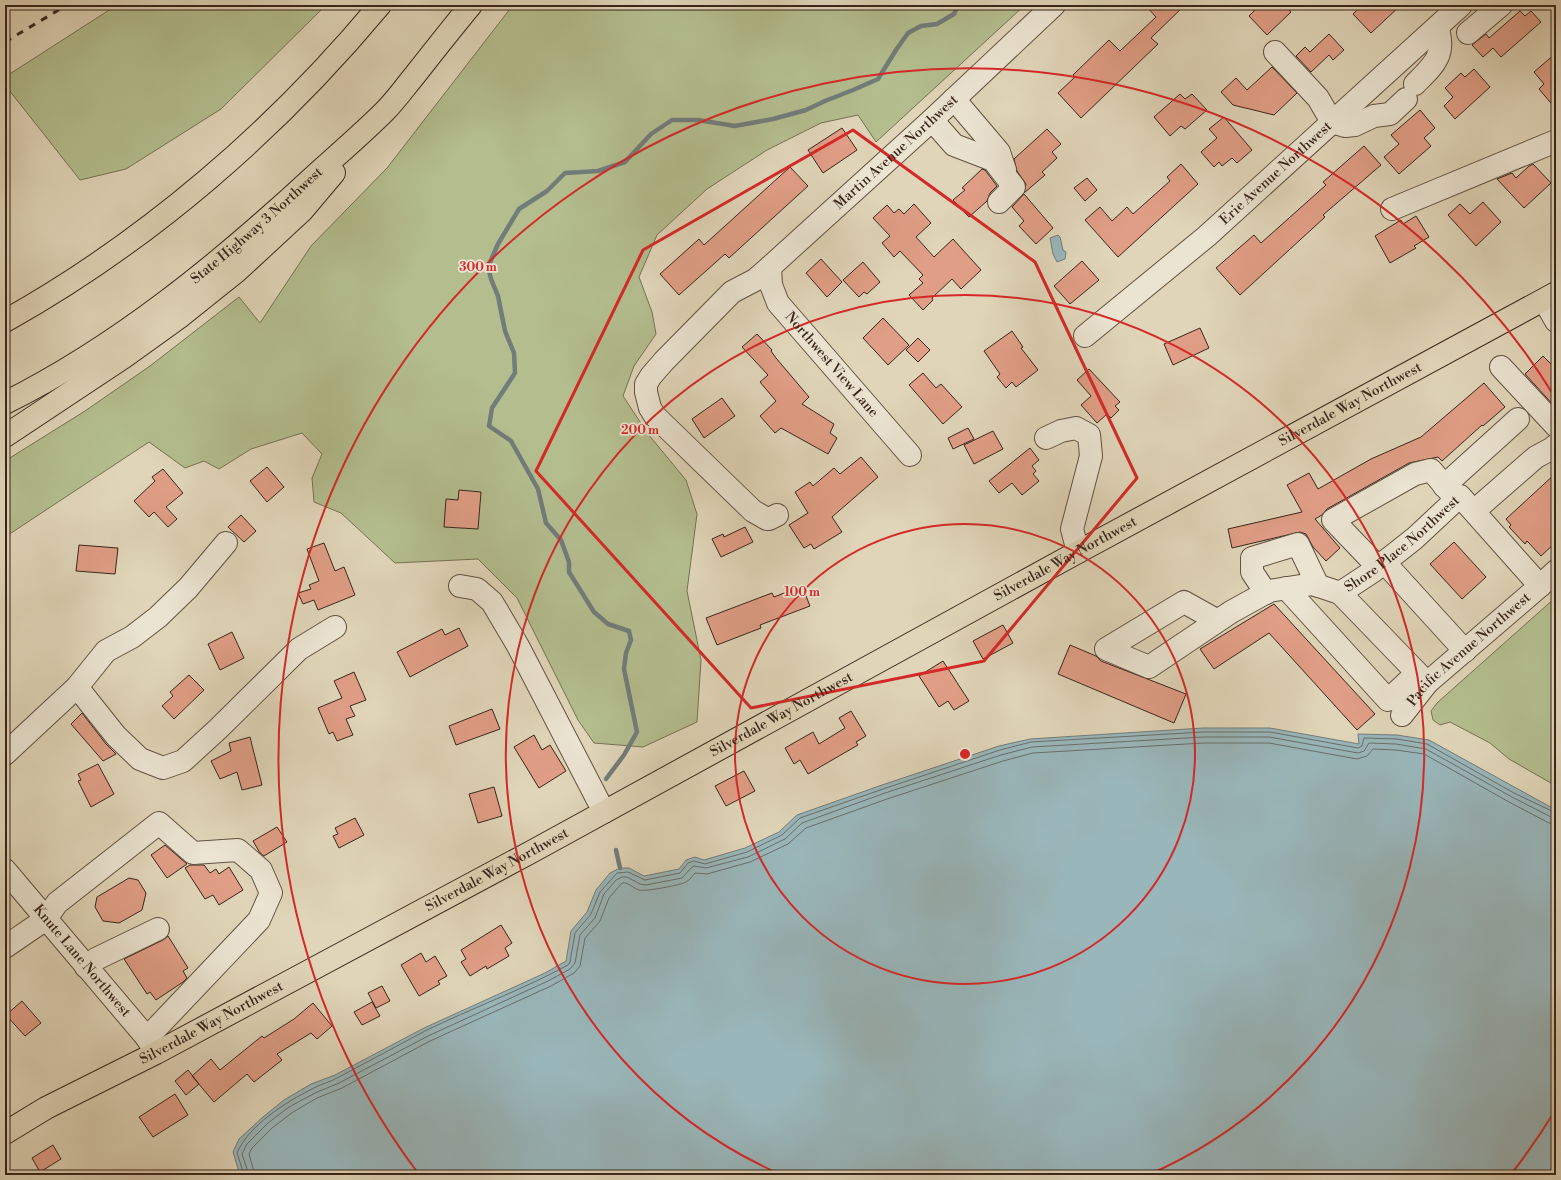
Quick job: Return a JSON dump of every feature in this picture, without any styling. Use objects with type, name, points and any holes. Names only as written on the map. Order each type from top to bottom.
[{"type":"main road","points":[[5,321],[40,302],[133,238],[209,179],[287,107],[380,5]]},
{"type":"main road","name":"State Highway 3 Northwest","points":[[5,403],[34,388],[81,360],[127,329],[188,285],[271,216],[386,110],[471,5]]},
{"type":"main road","points":[[5,436],[124,357],[181,316],[236,272],[302,211],[386,110]]},
{"type":"main road","name":"Silverdale Way Northwest","points":[[5,1133],[151,1046],[604,812],[1078,552],[1550,296]]},
{"type":"main road","points":[[5,314],[40,302]]},
{"type":"street","name":"Martin Avenue Northwest","points":[[777,515],[767,519],[754,511],[655,416],[647,401],[646,384],[664,361],[732,292],[755,280],[770,267],[932,120],[1054,5]]},
{"type":"street","name":"Erie Avenue Northwest","points":[[1086,336],[1207,236],[1462,5]]},
{"type":"street","points":[[1468,33],[1501,5]]},
{"type":"street","points":[[1275,52],[1318,98],[1332,122],[1346,126],[1355,125],[1374,116],[1390,114],[1435,64],[1440,50],[1440,37],[1437,27]]},
{"type":"street","points":[[954,98],[999,152],[1004,164],[1006,177]]},
{"type":"street","points":[[932,120],[954,145],[993,160],[1014,187],[999,202]]},
{"type":"street","points":[[1392,209],[1556,141]]},
{"type":"street","name":"Northwest View Lane","points":[[770,267],[771,285],[778,303],[910,455]]},
{"type":"street","points":[[1550,296],[1556,321]]},
{"type":"street","points":[[1501,368],[1556,426]]},
{"type":"street","points":[[1465,651],[1381,564],[1333,520],[1415,474],[1431,470],[1450,492],[1518,419]]},
{"type":"street","points":[[1046,438],[1061,431],[1076,428],[1089,435],[1091,456],[1072,529],[1078,552]]},
{"type":"street","points":[[1474,511],[1536,457],[1556,445]]},
{"type":"street","name":"Shore Place Northwest","points":[[1224,616],[1276,590],[1313,584],[1340,593],[1415,538],[1450,492],[1460,496],[1540,586]]},
{"type":"street","points":[[5,754],[77,687],[106,652],[132,637],[158,617],[188,588],[226,543]]},
{"type":"street","points":[[1318,586],[1298,544],[1252,558],[1252,572],[1276,590],[1388,700],[1422,678],[1340,593]]},
{"type":"street","name":"Pacific Avenue Northwest","points":[[1402,715],[1422,678],[1465,651],[1556,571]]},
{"type":"street","points":[[460,586],[477,589],[492,602],[518,646],[604,812]]},
{"type":"street","points":[[77,687],[116,736],[140,759],[163,768],[183,761],[218,729],[299,649],[335,627]]},
{"type":"street","points":[[5,947],[46,919],[57,903],[159,823],[193,853],[238,850],[260,870],[272,893],[259,920],[151,1046]]},
{"type":"street","name":"Knute Lane Northwest","points":[[5,870],[151,1046]]},
{"type":"street","points":[[86,967],[96,959],[158,929]]},
{"type":"highlighted area","points":[[853,130],[1035,262],[1137,478],[984,661],[751,708],[536,471],[643,250]]},
{"type":"green space","points":[[117,5],[326,5],[221,109],[126,169],[80,180],[5,85],[5,77]]},
{"type":"green space","points":[[513,5],[1025,5],[876,142],[858,115],[821,123],[767,150],[707,189],[657,235],[639,277],[652,312],[656,334],[634,366],[623,396],[648,434],[686,480],[697,514],[687,591],[701,660],[697,722],[643,747],[594,743],[578,720],[517,598],[478,559],[395,563],[341,513],[314,502],[312,478],[322,454],[302,433],[251,449],[219,469],[204,461],[185,468],[149,442],[5,537],[5,461],[85,411],[150,366],[239,297],[260,323],[311,246],[387,168]]},
{"type":"green space","points":[[1556,597],[1556,786],[1509,759],[1490,743],[1450,722],[1440,725],[1433,720],[1431,711],[1437,703]]},
{"type":"water","points":[[1058,235],[1060,237],[1063,250],[1066,252],[1065,259],[1057,262],[1053,254],[1050,238]]},
{"type":"water","points":[[1203,728],[1270,728],[1359,744],[1358,734],[1397,735],[1429,740],[1556,810],[1556,1175],[240,1175],[233,1152],[239,1139],[284,1100],[311,1084],[335,1075],[424,1028],[545,973],[566,961],[571,931],[587,912],[596,890],[610,873],[620,868],[629,868],[644,876],[679,869],[686,860],[695,857],[704,860],[745,848],[779,832],[797,815],[999,746],[1030,739]]},
{"type":"building","points":[[1145,5],[1185,5],[1151,38],[1158,44],[1081,118],[1058,93],[1075,77],[1073,75],[1109,40],[1120,51],[1156,17]]},
{"type":"building","points":[[1260,5],[1285,5],[1291,12],[1267,35],[1249,16]]},
{"type":"building","points":[[1362,5],[1401,5],[1371,33],[1353,14]]},
{"type":"building","points":[[1520,11],[1525,16],[1531,11],[1541,22],[1501,57],[1493,48],[1483,57],[1472,45],[1486,34],[1489,38]]},
{"type":"building","points":[[1329,34],[1344,50],[1333,60],[1329,55],[1311,72],[1296,56],[1305,47],[1310,52]]},
{"type":"building","points":[[1556,53],[1556,109],[1539,89],[1544,84],[1534,72]]},
{"type":"building","points":[[1272,67],[1297,93],[1274,115],[1233,105],[1221,92],[1236,78],[1247,90]]},
{"type":"building","points":[[1474,69],[1490,87],[1455,119],[1444,106],[1453,97],[1445,88],[1461,73],[1465,77]]},
{"type":"building","points":[[1180,94],[1185,99],[1192,94],[1207,110],[1185,129],[1181,126],[1170,136],[1154,117]]},
{"type":"building","points":[[1420,110],[1435,128],[1424,138],[1431,146],[1399,174],[1384,157],[1399,144],[1391,135]]},
{"type":"building","points":[[1224,117],[1252,150],[1237,163],[1232,158],[1222,166],[1219,162],[1214,167],[1201,152],[1217,138],[1209,129]]},
{"type":"building","points":[[842,128],[857,150],[823,173],[808,150]]},
{"type":"building","points":[[1047,129],[1061,144],[1052,152],[1057,158],[1042,172],[1045,175],[1024,193],[1026,184],[1017,171],[1014,159]]},
{"type":"building","points":[[1364,146],[1381,165],[1323,215],[1325,217],[1240,295],[1216,268],[1254,235],[1261,243],[1326,185],[1323,182]]},
{"type":"building","points":[[1181,164],[1198,184],[1118,257],[1085,220],[1100,207],[1112,221],[1127,207],[1133,214],[1170,181],[1167,177]]},
{"type":"building","points":[[1533,164],[1551,183],[1524,208],[1497,179],[1512,173],[1516,178]]},
{"type":"building","points":[[790,167],[808,186],[729,258],[725,254],[679,295],[660,274],[699,239],[704,245]]},
{"type":"building","points":[[982,169],[985,170],[997,186],[990,193],[987,201],[969,217],[953,200],[965,190],[962,188]]},
{"type":"building","points":[[1087,178],[1097,190],[1085,201],[1074,188]]},
{"type":"building","points":[[1024,194],[1053,228],[1036,244],[1019,226],[1024,221],[1012,207]]},
{"type":"building","points":[[1483,202],[1501,222],[1476,246],[1448,215],[1460,204],[1470,214]]},
{"type":"building","points":[[914,204],[931,223],[916,237],[934,257],[953,239],[981,270],[961,289],[952,279],[932,298],[933,300],[923,310],[909,295],[923,283],[919,279],[923,275],[900,251],[894,257],[882,243],[890,236],[873,218],[887,205],[894,213],[899,209],[904,214]]},
{"type":"building","points":[[1416,216],[1429,237],[1414,246],[1416,248],[1390,263],[1375,236],[1401,220],[1403,224]]},
{"type":"building","points":[[821,259],[842,282],[827,297],[806,273]]},
{"type":"building","points":[[1082,261],[1099,280],[1070,304],[1054,286]]},
{"type":"building","points":[[863,262],[880,282],[867,294],[864,292],[859,297],[843,280]]},
{"type":"building","points":[[883,318],[909,345],[888,365],[863,338]]},
{"type":"building","points":[[1200,328],[1209,348],[1173,365],[1164,344]]},
{"type":"building","points":[[1012,331],[1023,347],[1021,348],[1038,370],[1016,387],[1012,382],[1006,388],[997,377],[1000,374],[984,351]]},
{"type":"building","points":[[757,334],[772,350],[771,351],[776,358],[809,397],[802,404],[834,424],[830,433],[837,438],[828,454],[781,428],[775,433],[760,416],[776,401],[760,382],[768,375],[742,347]]},
{"type":"building","points":[[918,338],[930,350],[918,362],[906,350]]},
{"type":"building","points":[[1543,356],[1556,369],[1556,408],[1525,374]]},
{"type":"building","points":[[1089,369],[1120,402],[1115,406],[1119,410],[1111,418],[1107,414],[1097,423],[1081,405],[1091,396],[1077,380]]},
{"type":"building","points":[[923,373],[936,388],[941,384],[962,407],[943,424],[909,385]]},
{"type":"building","points":[[1484,383],[1505,407],[1483,426],[1482,425],[1442,461],[1438,457],[1409,463],[1327,509],[1322,515],[1315,519],[1340,548],[1326,561],[1313,547],[1306,534],[1300,532],[1232,548],[1228,529],[1302,512],[1287,485],[1309,473],[1318,489],[1371,459],[1421,437]]},
{"type":"building","points":[[722,398],[735,416],[704,438],[692,419]]},
{"type":"building","points":[[968,428],[974,439],[953,449],[948,438]]},
{"type":"building","points":[[993,431],[1003,449],[974,464],[964,445]]},
{"type":"building","points":[[1030,448],[1039,460],[1032,466],[1036,471],[1033,474],[1039,481],[1022,495],[1012,483],[999,493],[989,481]]},
{"type":"building","points":[[861,457],[878,477],[832,517],[842,532],[814,549],[811,544],[804,548],[789,525],[808,513],[795,492],[810,482],[813,486],[834,468],[840,474]]},
{"type":"building","points":[[267,467],[284,487],[267,502],[250,481]]},
{"type":"building","points":[[163,469],[183,493],[166,507],[177,519],[168,527],[154,512],[149,517],[134,501],[155,481],[152,477]]},
{"type":"building","points":[[1556,473],[1556,542],[1541,556],[1527,541],[1525,544],[1509,527],[1511,525],[1506,519]]},
{"type":"building","points":[[459,490],[481,492],[478,529],[444,527],[446,499],[458,500]]},
{"type":"building","points":[[241,515],[256,531],[244,542],[228,527]]},
{"type":"building","points":[[745,527],[753,542],[721,557],[712,539],[723,534],[724,537]]},
{"type":"building","points":[[1454,542],[1486,577],[1462,599],[1430,564]]},
{"type":"building","points":[[324,543],[335,571],[344,567],[355,595],[318,610],[314,600],[303,604],[298,593],[311,589],[309,585],[319,581],[307,549]]},
{"type":"building","points":[[79,545],[118,548],[115,574],[76,571]]},
{"type":"building","points":[[802,586],[810,606],[760,625],[761,628],[717,645],[706,618],[772,593],[774,597]]},
{"type":"building","points":[[1274,604],[1375,714],[1357,730],[1269,633],[1214,669],[1200,649]]},
{"type":"building","points":[[1003,625],[1013,643],[983,659],[973,641]]},
{"type":"building","points":[[459,628],[468,646],[410,677],[397,652],[442,629],[445,635]]},
{"type":"building","points":[[232,632],[244,658],[220,670],[208,644]]},
{"type":"building","points":[[1070,645],[1096,656],[1101,661],[1186,694],[1174,723],[1058,674]]},
{"type":"building","points":[[943,661],[969,701],[954,710],[948,701],[939,707],[919,676]]},
{"type":"building","points":[[354,672],[366,700],[350,706],[355,716],[346,719],[353,735],[337,741],[333,732],[329,734],[318,708],[342,698],[334,681]]},
{"type":"building","points":[[189,675],[204,690],[174,719],[162,706],[173,696],[170,692]]},
{"type":"building","points":[[492,709],[500,729],[456,745],[449,726]]},
{"type":"building","points":[[851,711],[866,736],[856,742],[858,745],[808,774],[800,760],[794,764],[785,748],[813,732],[819,744],[845,728],[839,718]]},
{"type":"building","points":[[82,713],[106,744],[116,754],[103,761],[71,724]]},
{"type":"building","points":[[534,735],[542,750],[550,745],[566,771],[539,788],[514,747]]},
{"type":"building","points":[[250,737],[262,785],[242,790],[237,772],[220,779],[211,761],[231,751],[229,743]]},
{"type":"building","points":[[98,764],[114,794],[91,807],[78,781],[81,780],[78,774]]},
{"type":"building","points":[[744,771],[755,791],[726,806],[715,786]]},
{"type":"building","points":[[494,787],[502,816],[478,823],[469,794]]},
{"type":"building","points":[[355,818],[364,835],[339,848],[333,836],[338,834],[335,828]]},
{"type":"building","points":[[277,827],[287,842],[264,856],[260,853],[253,841]]},
{"type":"building","points":[[165,845],[187,864],[167,878],[151,855]]},
{"type":"building","points":[[190,865],[204,865],[210,873],[216,869],[219,874],[229,867],[243,890],[219,905],[213,895],[205,899],[185,868]]},
{"type":"building","points":[[129,878],[138,880],[146,893],[142,910],[119,923],[103,921],[95,907],[97,897]]},
{"type":"building","points":[[501,925],[512,943],[505,948],[509,956],[487,969],[486,966],[470,976],[461,962],[466,959],[461,950]]},
{"type":"building","points":[[168,936],[188,968],[183,971],[187,978],[156,1000],[150,992],[147,994],[124,959],[163,940]]},
{"type":"building","points":[[421,953],[426,962],[435,956],[447,976],[438,981],[440,984],[419,996],[401,965]]},
{"type":"building","points":[[382,986],[390,1001],[376,1008],[368,993]]},
{"type":"building","points":[[22,1001],[41,1023],[25,1036],[6,1015]]},
{"type":"building","points":[[372,1002],[380,1016],[362,1025],[354,1012]]},
{"type":"building","points":[[313,1003],[332,1026],[317,1039],[311,1033],[277,1054],[282,1060],[254,1082],[247,1074],[214,1102],[192,1076],[211,1059],[220,1070],[262,1036],[264,1038],[294,1019]]},
{"type":"building","points":[[188,1070],[199,1084],[186,1095],[175,1081]]},
{"type":"building","points":[[175,1094],[188,1115],[153,1137],[139,1117]]},
{"type":"building","points":[[53,1145],[61,1159],[40,1172],[32,1158]]},
{"type":"waterway","points":[[606,779],[624,755],[637,732],[624,669],[626,653],[631,640],[629,631],[608,624],[594,612],[569,572],[569,562],[561,540],[546,523],[538,489],[511,441],[489,426],[492,408],[515,373],[514,353],[505,331],[498,296],[488,267],[498,244],[519,209],[547,191],[565,173],[598,171],[625,162],[651,134],[672,120],[698,120],[735,126],[773,119],[806,110],[853,90],[878,79],[908,33],[921,26],[937,24],[954,14],[958,5]]},
{"type":"waterway","points":[[616,850],[620,868]]},
{"type":"railway","points":[[5,42],[67,5]]}]
